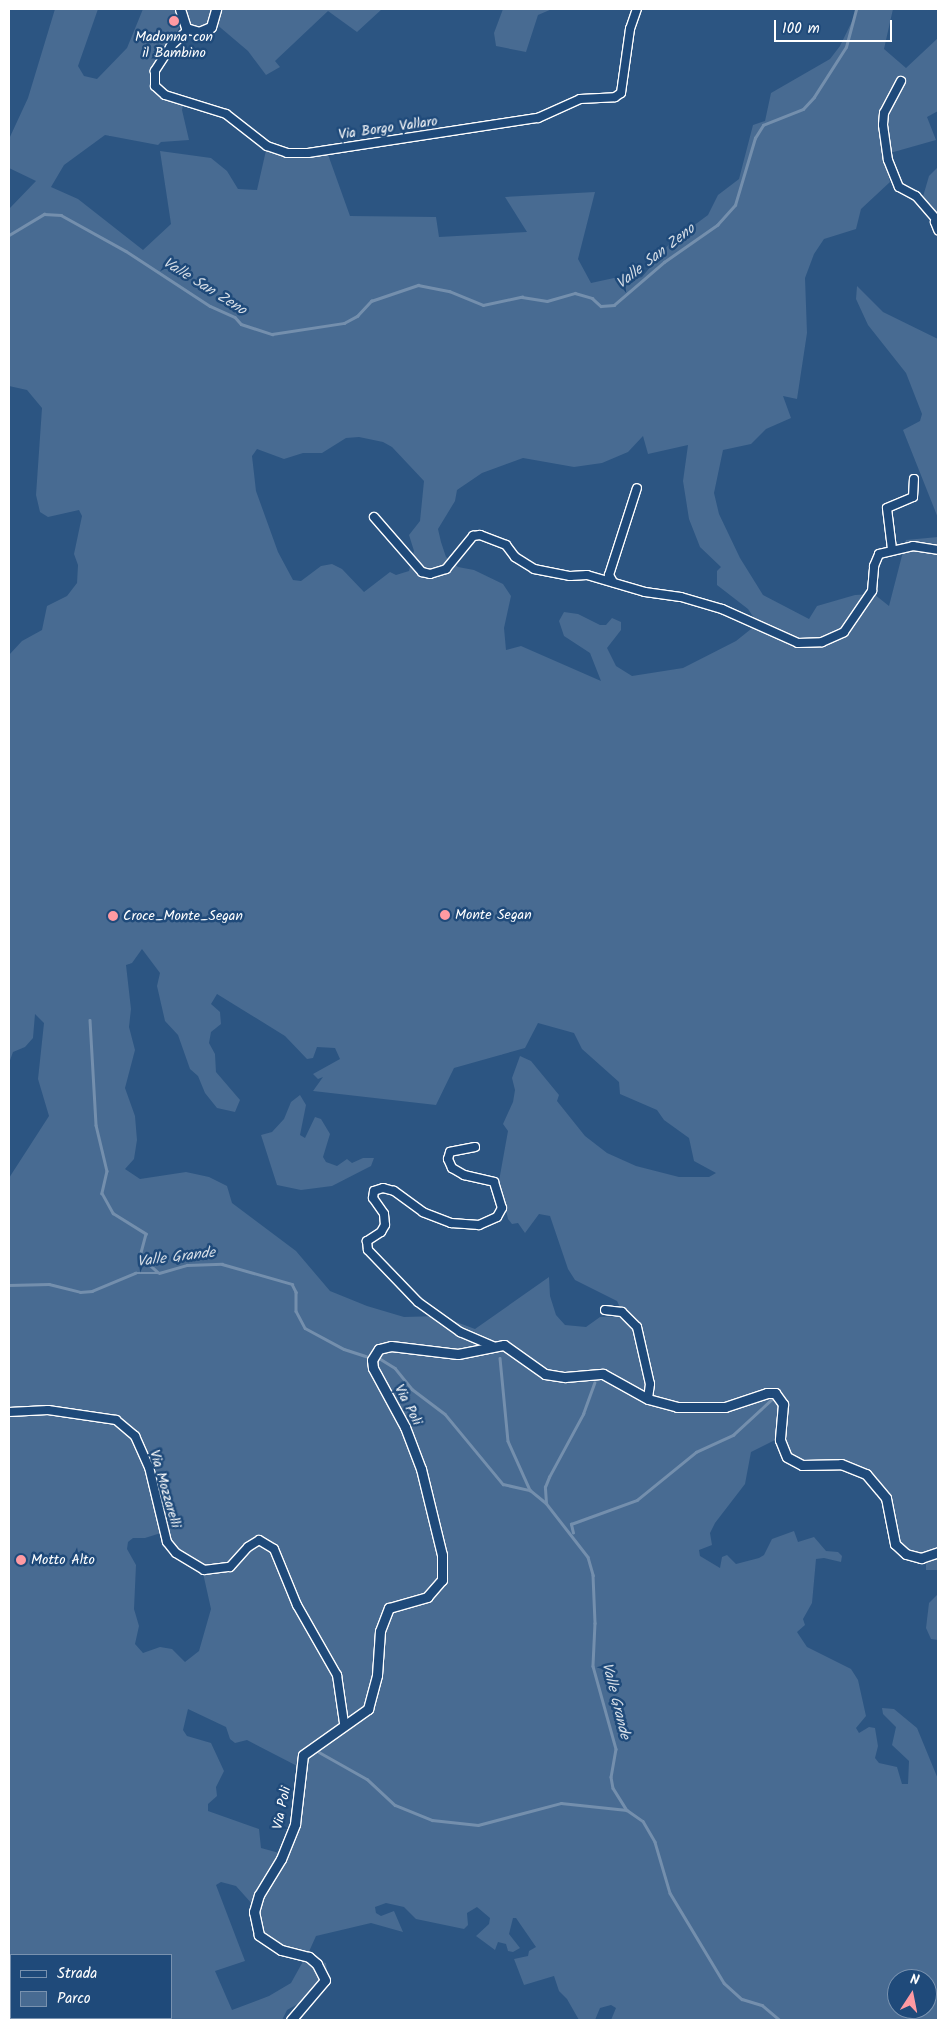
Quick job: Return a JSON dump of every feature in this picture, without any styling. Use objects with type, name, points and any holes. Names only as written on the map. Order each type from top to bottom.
[{"type":"street","points":[[180,9],[182,20],[189,29],[199,32],[211,27],[216,9]]},
{"type":"street","name":"Via Borgo Vallaro","points":[[189,29],[171,46],[155,71],[155,86],[165,95],[226,114],[267,146],[287,153],[308,153],[538,118],[580,99],[615,97],[621,93],[630,29],[637,9]]},
{"type":"street","points":[[902,81],[884,113],[884,143],[888,160],[899,187],[916,196],[937,218],[938,230]]},
{"type":"street","points":[[892,549],[888,508],[913,497],[914,479]]},
{"type":"street","points":[[613,582],[609,575],[637,488]]},
{"type":"street","points":[[374,517],[422,572],[430,574],[446,569],[473,536],[480,535],[506,544],[515,557],[534,569],[613,582],[722,609],[798,643],[822,642],[844,632],[860,614],[872,591],[874,566],[880,554],[892,549],[913,546],[938,550]]},
{"type":"street","points":[[476,1148],[450,1152],[448,1160],[452,1168],[464,1174],[494,1182],[502,1208],[497,1217],[479,1225],[451,1223],[423,1212],[394,1191],[383,1188],[374,1191],[373,1198],[384,1214],[385,1225],[381,1232],[367,1241],[368,1250],[418,1302],[460,1332],[492,1346],[504,1345],[545,1374],[565,1377],[603,1374],[648,1399],[677,1407],[724,1407],[767,1393],[775,1393],[783,1404],[780,1440],[787,1457],[802,1465],[841,1464],[866,1474],[886,1498],[895,1544],[906,1554],[921,1558],[938,1552]]},
{"type":"street","points":[[605,1310],[622,1312],[637,1327],[650,1384],[648,1399]]},
{"type":"street","name":"Via Poli","points":[[290,2020],[325,1980],[317,1964],[309,1956],[281,1950],[259,1935],[254,1912],[259,1895],[281,1860],[295,1824],[303,1755],[344,1723],[368,1709],[377,1675],[380,1631],[389,1608],[427,1597],[442,1580],[442,1555],[421,1469],[405,1426],[374,1368],[374,1354],[379,1349],[391,1346],[458,1354],[480,1352],[492,1346]]},
{"type":"street","name":"Via Mozzarelli","points":[[9,1412],[48,1410],[116,1420],[135,1436],[149,1467],[167,1542],[176,1553],[204,1570],[230,1567],[248,1547],[259,1540],[274,1549],[297,1606],[337,1675],[344,1723]]},
{"type":"green space","points":[[55,9],[98,9],[78,66],[84,76],[97,79],[127,48],[143,9],[382,9],[357,32],[328,11],[275,61],[280,67],[266,75],[248,51],[215,23],[206,28],[193,27],[185,17],[155,71],[155,86],[184,101],[182,110],[189,140],[161,142],[158,145],[105,135],[64,165],[51,187],[78,199],[143,250],[171,224],[160,151],[211,158],[227,171],[238,189],[257,190],[267,146],[280,152],[326,149],[350,216],[436,217],[439,237],[527,232],[505,197],[595,192],[578,259],[591,283],[614,278],[627,281],[642,277],[670,243],[708,215],[718,195],[739,179],[753,125],[765,121],[771,93],[830,59],[840,46],[858,9],[893,9],[884,49],[906,68],[938,38],[938,111],[927,117],[936,140],[883,155],[890,182],[861,209],[856,229],[824,239],[814,254],[805,278],[807,333],[797,399],[783,396],[791,418],[766,429],[751,444],[723,450],[714,493],[719,514],[740,558],[763,595],[809,619],[817,606],[855,595],[874,594],[889,606],[906,540],[938,537],[938,1570],[926,1570],[926,1558],[896,1545],[887,1501],[875,1483],[844,1465],[794,1464],[779,1438],[751,1452],[745,1484],[715,1523],[710,1533],[712,1545],[699,1550],[700,1556],[720,1568],[722,1557],[727,1555],[736,1564],[759,1558],[764,1555],[772,1539],[794,1531],[798,1542],[814,1537],[826,1551],[838,1552],[842,1556],[841,1562],[824,1558],[816,1559],[812,1603],[803,1619],[805,1625],[797,1632],[807,1647],[851,1669],[858,1680],[866,1716],[856,1728],[859,1733],[869,1727],[875,1728],[878,1746],[875,1758],[879,1763],[897,1767],[902,1784],[908,1784],[909,1761],[892,1745],[896,1727],[883,1714],[882,1708],[894,1709],[917,1728],[938,1779],[938,2020],[611,2020],[616,2008],[611,2005],[600,2008],[595,2020],[579,2020],[567,1999],[559,1991],[554,1976],[524,1985],[514,1959],[528,1956],[529,1951],[536,1947],[516,1918],[513,1918],[509,1934],[520,1948],[513,1952],[508,1951],[506,1944],[498,1942],[495,1950],[476,1936],[489,1924],[490,1918],[477,1907],[467,1913],[468,1925],[464,1929],[416,1919],[404,1907],[386,1903],[375,1907],[376,1913],[381,1916],[394,1911],[403,1932],[371,1923],[316,1936],[307,1956],[326,1963],[328,1979],[314,1995],[287,2010],[282,2020],[9,2020],[9,1178],[49,1116],[38,1079],[44,1023],[35,1014],[33,1038],[25,1047],[13,1052],[9,1063],[9,655],[22,641],[42,630],[47,606],[67,596],[77,583],[78,565],[74,554],[82,516],[79,510],[48,517],[40,512],[36,495],[42,408],[27,390],[9,386],[9,209],[36,181],[9,168],[9,139],[28,98]],"holes":[[[643,436],[648,454],[688,445],[683,481],[689,519],[700,547],[721,567],[717,571],[717,585],[748,609],[754,618],[751,629],[736,641],[683,668],[632,676],[616,666],[607,648],[621,630],[621,622],[612,618],[606,625],[600,625],[578,614],[564,612],[559,621],[564,636],[590,653],[601,681],[521,646],[506,650],[504,628],[511,596],[503,584],[474,570],[458,567],[446,557],[441,542],[438,529],[455,501],[457,490],[482,473],[523,458],[574,467],[602,463],[628,452]],[[359,437],[383,442],[392,447],[424,481],[420,521],[409,535],[414,551],[409,571],[396,575],[390,572],[364,592],[342,569],[332,564],[321,566],[301,581],[293,580],[278,552],[256,491],[252,456],[257,449],[284,459],[303,453],[322,453],[346,438]],[[142,949],[160,973],[157,986],[165,1021],[178,1035],[190,1069],[198,1076],[205,1093],[217,1108],[235,1112],[240,1100],[216,1072],[215,1054],[209,1043],[211,1032],[221,1024],[220,1012],[211,1004],[217,994],[285,1036],[307,1059],[313,1058],[317,1047],[335,1048],[340,1059],[313,1074],[318,1079],[323,1077],[313,1091],[436,1105],[454,1068],[525,1048],[538,1023],[574,1033],[582,1049],[619,1082],[620,1094],[657,1110],[664,1120],[689,1138],[694,1161],[716,1173],[709,1177],[679,1177],[636,1166],[607,1153],[585,1136],[557,1101],[559,1095],[531,1061],[520,1056],[512,1078],[515,1090],[513,1102],[503,1124],[508,1131],[497,1192],[504,1202],[508,1219],[512,1224],[518,1223],[525,1233],[539,1214],[550,1216],[568,1269],[575,1280],[617,1301],[624,1316],[600,1317],[586,1327],[565,1325],[556,1315],[550,1296],[549,1277],[475,1329],[440,1316],[404,1317],[367,1306],[330,1291],[296,1251],[232,1203],[227,1186],[209,1177],[186,1172],[140,1179],[125,1169],[134,1159],[137,1140],[135,1116],[125,1088],[135,1050],[129,1027],[131,1009],[126,965],[132,963]],[[164,1532],[186,1562],[203,1573],[211,1609],[199,1651],[185,1662],[172,1649],[160,1647],[143,1653],[135,1644],[139,1626],[134,1609],[136,1565],[127,1549],[128,1542],[133,1538],[145,1538]],[[188,1709],[226,1727],[230,1739],[235,1743],[247,1740],[301,1768],[293,1828],[283,1854],[261,1848],[259,1829],[208,1811],[208,1804],[217,1796],[216,1787],[224,1771],[211,1743],[187,1736],[183,1730]],[[221,1882],[236,1886],[253,1905],[266,1943],[306,1956],[291,1983],[269,1996],[232,2010],[215,1971],[245,1961],[216,1885]]]},
{"type":"green space","points":[[503,9],[552,9],[538,15],[526,52],[496,46],[494,33]]},
{"type":"green space","points":[[938,167],[938,224],[922,200],[929,176]]},
{"type":"green space","points":[[857,286],[883,312],[938,339],[938,518],[903,430],[920,421],[922,414],[906,373],[868,325],[856,299]]},
{"type":"green space","points":[[300,1095],[306,1105],[300,1135],[305,1138],[315,1117],[321,1119],[330,1134],[323,1157],[326,1162],[337,1166],[347,1159],[352,1163],[363,1158],[374,1158],[371,1166],[332,1186],[301,1190],[277,1185],[261,1135],[272,1132],[284,1119],[291,1102]]},
{"type":"green space","points":[[938,1594],[938,1640],[931,1639],[926,1628],[929,1603]]},
{"type":"waterway","name":"Valle San Zeno","points":[[9,235],[44,214],[61,215],[126,251],[210,306],[235,317],[241,324],[272,334],[344,323],[357,316],[371,301],[418,285],[449,291],[483,305],[522,297],[547,301],[575,293],[592,298],[601,306],[614,305],[664,262],[717,225],[735,205],[755,138],[763,125],[803,109],[814,97],[846,47],[856,9]]},
{"type":"waterway","points":[[90,1020],[96,1125],[107,1171],[102,1193],[113,1213],[146,1234],[140,1256],[158,1272]]},
{"type":"waterway","name":"Valle Grande","points":[[9,1285],[49,1284],[80,1292],[92,1291],[135,1273],[159,1273],[187,1265],[222,1264],[292,1284],[296,1292],[296,1311],[305,1328],[344,1349],[366,1356]]},
{"type":"waterway","name":"Valle Grande","points":[[379,1358],[395,1368],[412,1389],[445,1414],[503,1484],[530,1490],[546,1503],[588,1557],[593,1575],[595,1623],[593,1666],[616,1749],[611,1777],[613,1788],[627,1810],[643,1821],[655,1842],[670,1893],[724,1983],[742,1999],[762,2005],[780,2020]]},
{"type":"waterway","points":[[500,1358],[508,1441],[530,1490]]},
{"type":"waterway","points":[[546,1503],[545,1487],[583,1414],[594,1383]]},
{"type":"waterway","points":[[573,1533],[571,1524],[637,1500],[696,1452],[733,1435],[772,1399]]},
{"type":"waterway","points":[[319,1752],[367,1779],[395,1805],[432,1820],[478,1825],[561,1803],[627,1810]]},
{"type":"place","name":"Madonna con il Bambino","points":[[174,21]]},
{"type":"place","name":"Monte Segan","points":[[445,915]]},
{"type":"place","name":"Croce_Monte_Segan","points":[[113,916]]},
{"type":"place","name":"Motto Alto","points":[[21,1560]]}]
